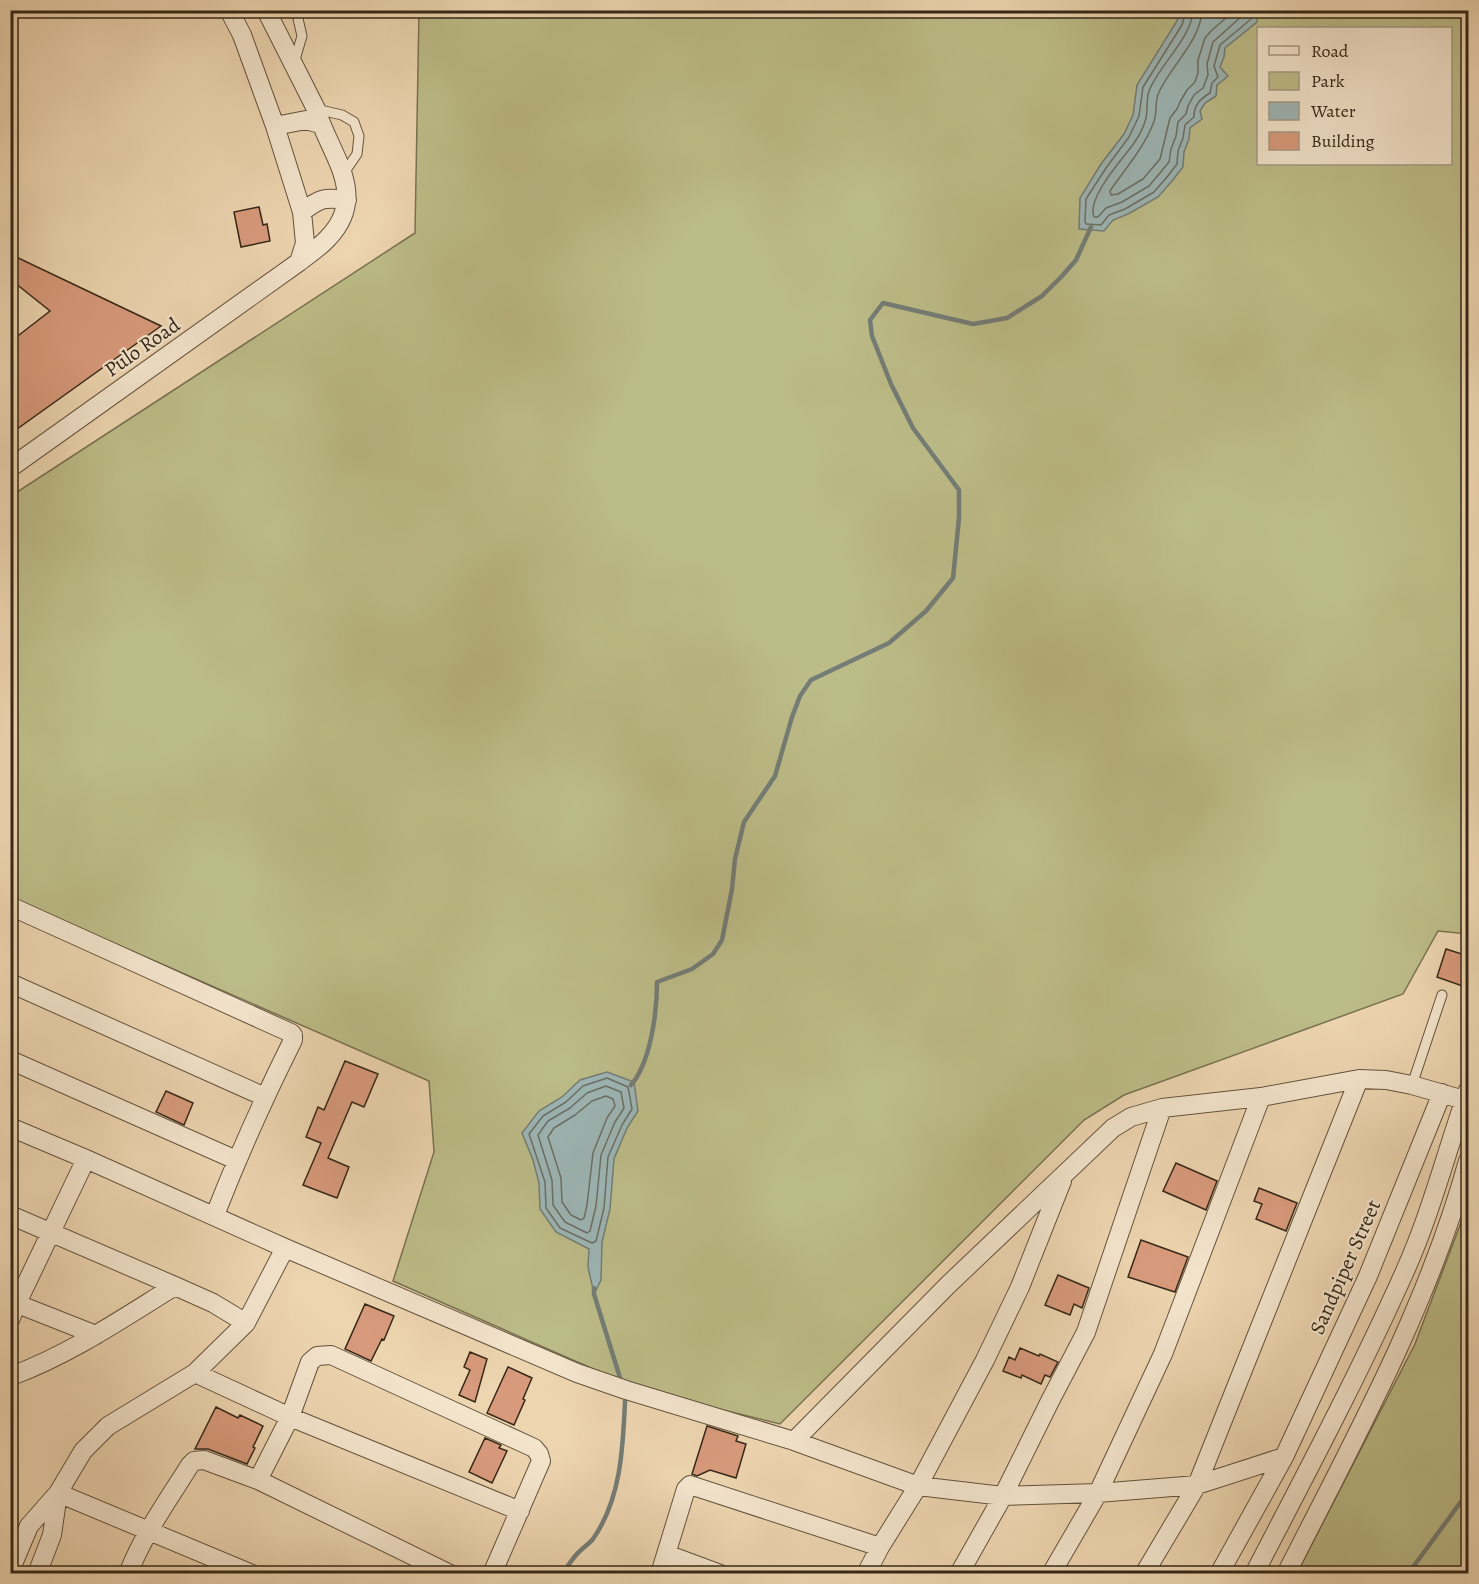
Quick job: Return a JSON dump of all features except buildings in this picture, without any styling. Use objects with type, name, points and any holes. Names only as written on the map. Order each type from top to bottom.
[{"type":"street","points":[[229,10],[242,35],[275,126],[302,212],[305,243],[299,262]]},
{"type":"street","points":[[267,10],[344,172],[347,200],[330,198],[316,201],[302,212]]},
{"type":"street","points":[[275,126],[318,116]]},
{"type":"street","name":"Pulo Road","points":[[10,468],[299,262],[329,238],[343,218],[347,200]]},
{"type":"street","points":[[10,906],[293,1035],[293,1040],[236,1160],[214,1215]]},
{"type":"street","points":[[10,983],[265,1096]]},
{"type":"street","points":[[10,1060],[236,1160]]},
{"type":"street","points":[[1144,1574],[1197,1485],[1359,1079]]},
{"type":"street","points":[[794,1441],[948,1285],[1113,1128],[1131,1117],[1162,1108],[1261,1097],[1359,1079],[1386,1080],[1442,1093],[1466,1094],[1406,1270],[1336,1416],[1254,1574]]},
{"type":"street","name":"Sandpiper Street","points":[[1219,1574],[1284,1456],[1368,1276],[1442,1093]]},
{"type":"street","points":[[1051,1574],[1098,1493],[1163,1354],[1261,1097]]},
{"type":"street","points":[[959,1574],[1003,1496],[1086,1332],[1162,1108]]},
{"type":"street","points":[[10,1127],[285,1248],[577,1372],[627,1390],[794,1441],[918,1486],[1003,1496],[1098,1493],[1197,1485],[1284,1456]]},
{"type":"street","points":[[86,1159],[13,1308],[96,1335]]},
{"type":"street","points":[[1286,1574],[1377,1394],[1433,1269],[1460,1193],[1468,1161]]},
{"type":"street","points":[[866,1574],[880,1546],[918,1486],[985,1360],[1020,1287],[1064,1174]]},
{"type":"street","points":[[10,1215],[213,1303],[246,1323]]},
{"type":"street","points":[[10,1571],[29,1526],[58,1493],[83,1451],[108,1426],[195,1373],[246,1323],[285,1248]]},
{"type":"street","points":[[10,1375],[37,1366],[96,1335],[175,1286]]},
{"type":"street","points":[[258,1480],[290,1417],[310,1362],[316,1356],[331,1355],[534,1448],[539,1454],[541,1461],[492,1574]]},
{"type":"street","points":[[195,1373],[290,1417],[520,1510]]},
{"type":"street","points":[[128,1574],[149,1530],[194,1461],[204,1460],[258,1480],[450,1574]]},
{"type":"street","points":[[1304,1477],[1328,1493]]},
{"type":"street","points":[[660,1574],[686,1489],[690,1485],[880,1546]]},
{"type":"street","points":[[58,1493],[252,1574]]},
{"type":"street","points":[[37,1574],[52,1535],[58,1493]]},
{"type":"street","points":[[666,1554],[720,1574]]},
{"type":"lane","points":[[293,65],[302,36],[296,10]]},
{"type":"lane","points":[[318,116],[342,115],[354,122],[359,136],[357,154],[344,172]]},
{"type":"lane","points":[[1412,1085],[1442,995]]},
{"type":"green space","points":[[419,11],[1468,11],[1468,934],[1438,931],[1403,994],[1124,1095],[1084,1120],[780,1424],[719,1409],[607,1375],[393,1281],[434,1152],[429,1081],[11,898],[11,496],[415,233]]},
{"type":"green space","points":[[1468,1204],[1468,1573],[1297,1573],[1415,1344]]},
{"type":"water","points":[[1181,10],[1257,10],[1258,12],[1257,22],[1225,48],[1220,67],[1228,76],[1217,85],[1216,96],[1205,103],[1200,111],[1202,119],[1190,128],[1183,167],[1172,181],[1158,197],[1113,220],[1104,231],[1079,229],[1080,198],[1101,164],[1124,134],[1133,115],[1137,85],[1177,21]]},
{"type":"water","points":[[607,1072],[634,1082],[638,1111],[627,1128],[614,1159],[610,1209],[602,1242],[601,1280],[594,1294],[588,1267],[589,1249],[556,1232],[540,1209],[539,1183],[522,1133],[539,1111],[562,1097],[580,1080]]},
{"type":"waterway","points":[[631,1085],[644,1063],[652,1036],[657,982],[692,969],[713,954],[722,940],[735,859],[744,822],[775,776],[800,696],[811,680],[889,643],[926,611],[953,578],[959,518],[959,490],[913,428],[891,384],[872,336],[870,320],[883,303],[973,324],[1007,318],[1042,296],[1062,276],[1076,260],[1091,227]]},
{"type":"waterway","points":[[594,1288],[621,1381]]},
{"type":"waterway","points":[[562,1574],[576,1555],[593,1539],[610,1507],[619,1473],[625,1401]]},
{"type":"waterway","points":[[1408,1574],[1468,1492]]}]
